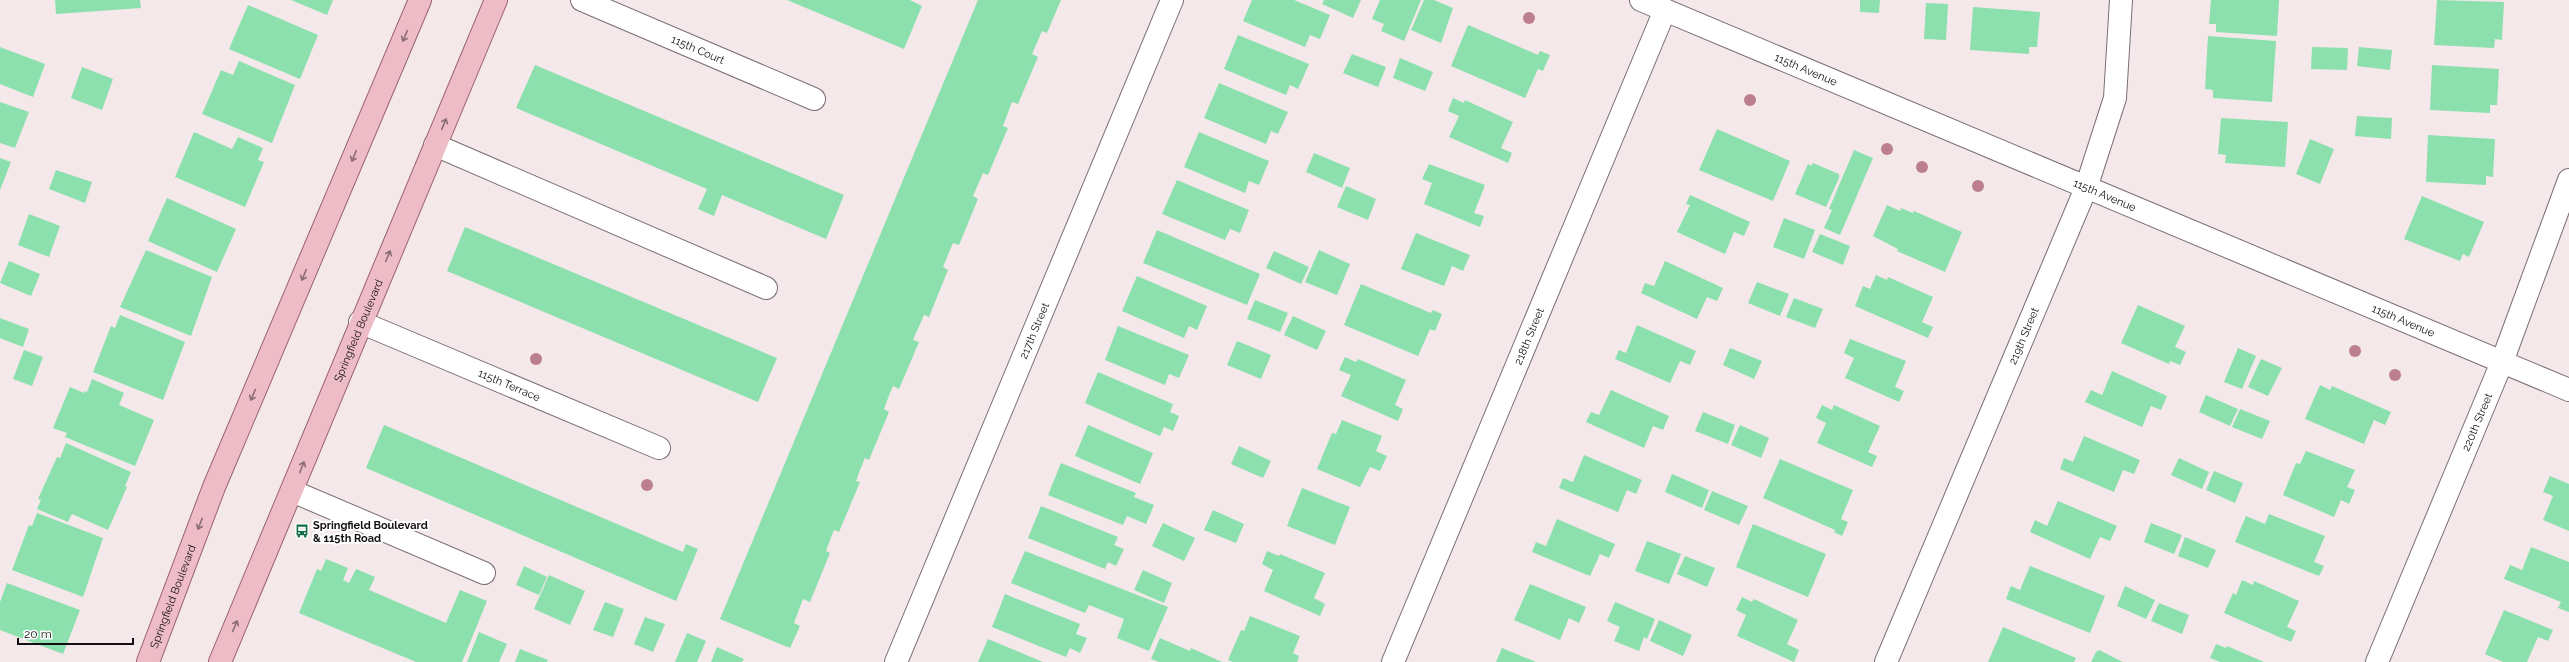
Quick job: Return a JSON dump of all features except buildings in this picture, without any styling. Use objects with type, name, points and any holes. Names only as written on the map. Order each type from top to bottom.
[{"type":"main road","name":"Springfield Boulevard","points":[[148,662],[214,487],[420,0]]},
{"type":"main road","name":"Springfield Boulevard","points":[[220,662],[292,491],[360,322],[496,0]]},
{"type":"street","name":"115th Court","points":[[582,0],[814,99]]},
{"type":"street","name":"217th Street","points":[[896,662],[1172,0]]},
{"type":"street","name":"115th Avenue","points":[[1641,0],[2569,390]]},
{"type":"street","name":"219th Street","points":[[1886,662],[2086,188],[2115,98],[2120,0]]},
{"type":"street","name":"218th Street","points":[[1393,662],[1665,10]]},
{"type":"street","points":[[435,145],[766,288]]},
{"type":"street","name":"220th Street","points":[[2377,662],[2502,362],[2569,180]]},
{"type":"street","name":"115th Terrace","points":[[360,322],[659,448]]},
{"type":"street","points":[[292,491],[484,573]]},
{"type":"place","name":"Springfield Boulevard & 115th Road","points":[[302,531]]}]
